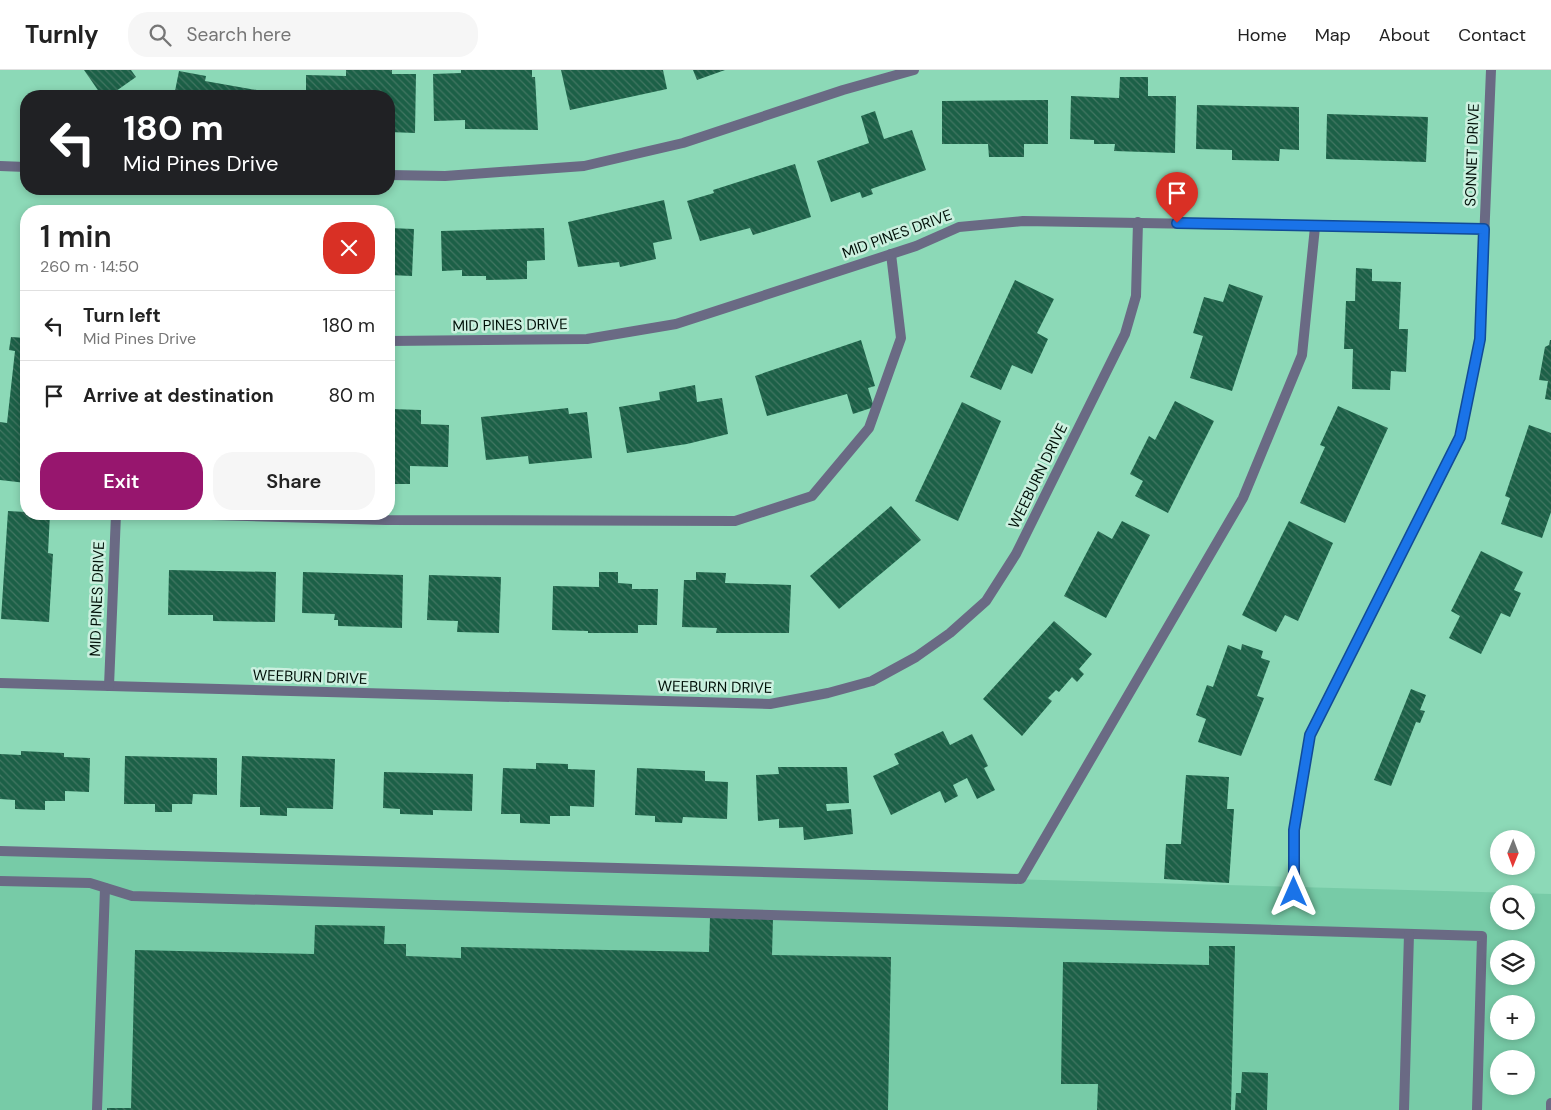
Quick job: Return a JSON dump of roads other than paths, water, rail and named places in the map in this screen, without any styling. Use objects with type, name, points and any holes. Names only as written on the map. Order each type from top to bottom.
[{"type":"street","points":[[395,174],[445,176],[584,166],[683,143],[843,90],[914,70]]},
{"type":"street","name":"SONNET DRIVE","points":[[1294,892],[1294,830],[1310,735],[1460,437],[1480,339],[1491,70]]},
{"type":"street","points":[[0,166],[20,167]]},
{"type":"street","name":"MID PINES DRIVE","points":[[395,341],[587,339],[676,324],[891,254],[959,227],[1023,221],[1484,229]]},
{"type":"street","name":"WEEBURN DRIVE","points":[[0,683],[770,704],[828,693],[872,680],[916,657],[950,633],[986,601],[1016,554],[1125,334],[1136,296],[1138,222]]},
{"type":"street","points":[[0,851],[1021,879],[1243,498],[1302,355],[1315,227]]},
{"type":"street","points":[[386,520],[734,521],[812,496],[869,428],[901,338],[891,254]]},
{"type":"street","name":"MID PINES DRIVE","points":[[109,686],[116,520]]},
{"type":"street","points":[[0,881],[90,883],[132,896],[1482,936],[1477,1110]]},
{"type":"street","points":[[97,1110],[105,888]]},
{"type":"street","points":[[1404,1110],[1409,934]]},
{"type":"street","points":[[1551,1103],[1551,1110]]}]
